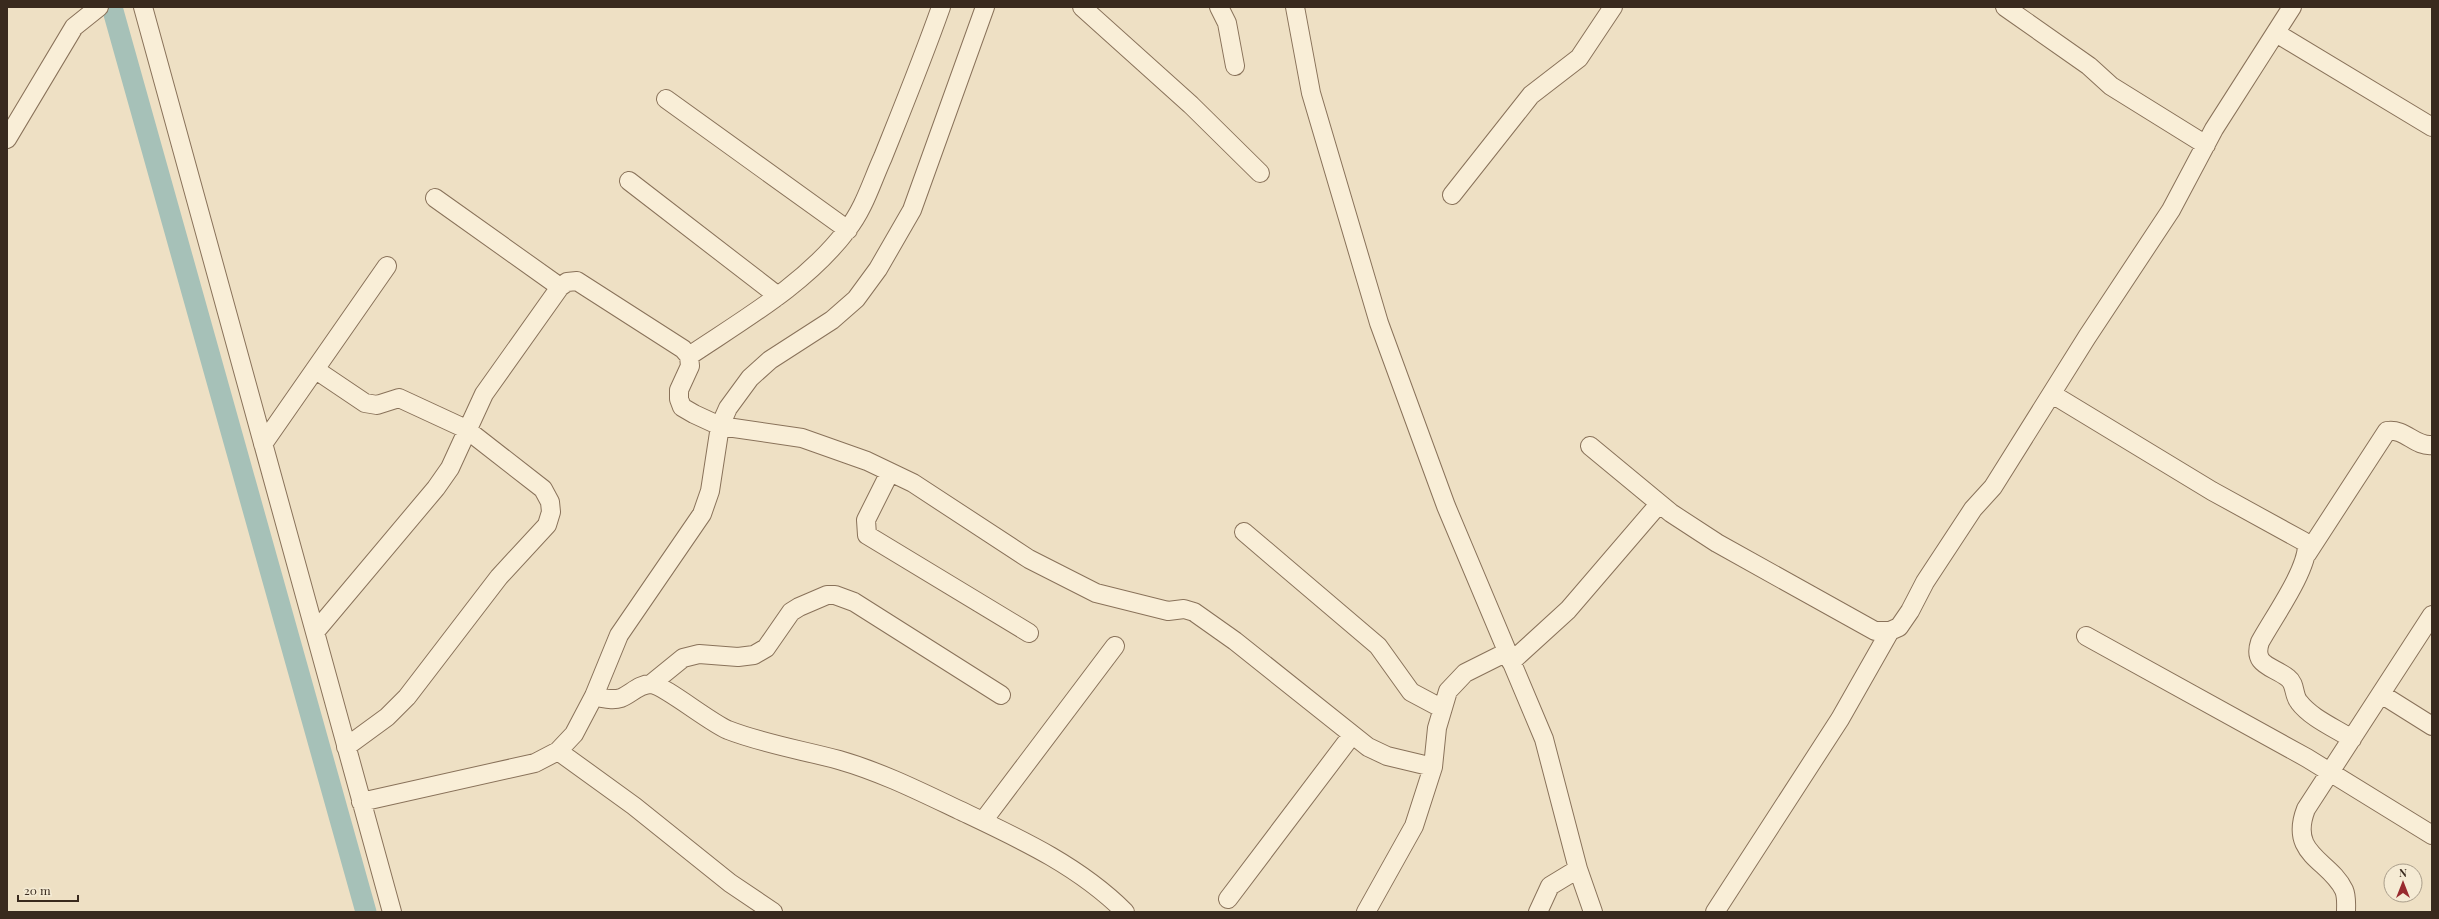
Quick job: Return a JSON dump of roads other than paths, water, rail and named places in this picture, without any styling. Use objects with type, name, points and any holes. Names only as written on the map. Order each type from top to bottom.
[{"type":"street","points":[[7,139],[74,27],[99,7]]},
{"type":"street","points":[[143,7],[392,912]]},
{"type":"street","points":[[689,356],[778,296],[803,276],[848,230],[860,210],[882,158],[914,81],[941,7]]},
{"type":"street","points":[[361,802],[535,763],[558,751],[574,734],[594,696],[619,635],[702,514],[710,491],[715,423],[750,378],[770,360],[832,320],[856,299],[878,269],[912,210],[985,7]]},
{"type":"street","points":[[1082,7],[1190,105],[1260,173]]},
{"type":"street","points":[[1219,7],[1227,23],[1235,66]]},
{"type":"street","points":[[1295,7],[1311,93],[1380,323],[1446,506],[1544,739],[1578,869],[1593,912]]},
{"type":"street","points":[[1452,195],[1531,95],[1540,86],[1568,68],[1578,58],[1613,7]]},
{"type":"street","points":[[2005,7],[2089,66],[2111,86],[2206,144]]},
{"type":"street","points":[[1590,446],[1659,504],[1718,543],[1875,631],[1890,631],[1899,627],[1906,617],[1924,582],[1973,509],[1993,487],[2087,337],[2171,210],[2206,144],[2235,94],[2276,34],[2292,7]]},
{"type":"street","points":[[2276,34],[2432,127]]},
{"type":"street","points":[[666,99],[848,230]]},
{"type":"street","points":[[629,181],[778,296]]},
{"type":"street","points":[[435,198],[560,287]]},
{"type":"street","points":[[263,444],[388,266]]},
{"type":"street","points":[[315,632],[436,488],[450,468],[466,430],[484,394],[560,287],[567,282],[577,281],[683,349],[689,356],[690,366],[679,390],[679,399],[682,407],[694,414],[715,423],[802,438],[867,461],[913,483],[1029,559],[1096,593],[1168,611],[1184,609],[1194,612],[1241,645],[1352,734],[1381,754],[1433,767]]},
{"type":"street","points":[[316,370],[365,403],[376,405],[399,398],[466,430],[543,489],[550,502],[551,512],[547,525],[499,577],[407,697],[387,718],[346,747]]},
{"type":"street","points":[[2052,394],[2212,491],[2303,541],[2307,545],[2307,554]]},
{"type":"street","points":[[2352,738],[2304,708],[2297,701],[2289,678],[2259,659],[2257,652],[2260,642],[2301,570],[2307,554],[2387,431],[2401,432],[2422,444],[2432,445]]},
{"type":"street","points":[[890,472],[866,520],[867,535],[1029,633]]},
{"type":"street","points":[[1366,912],[1414,826],[1433,767],[1437,728],[1441,708],[1448,691],[1465,673],[1509,657],[1568,610],[1659,504]]},
{"type":"street","points":[[1244,532],[1367,636],[1387,657],[1412,692],[1441,708]]},
{"type":"street","points":[[594,696],[613,699],[621,697],[641,686],[651,684],[683,658],[698,654],[738,657],[754,655],[766,648],[791,612],[827,595],[835,595],[854,602],[1001,695]]},
{"type":"street","points":[[2346,912],[2344,891],[2306,847],[2302,833],[2302,821],[2306,809],[2432,615]]},
{"type":"street","points":[[1715,912],[1840,719],[1890,631]]},
{"type":"street","points":[[2086,636],[2330,773],[2432,835]]},
{"type":"street","points":[[983,822],[1115,646]]},
{"type":"street","points":[[651,684],[659,687],[700,715],[729,730],[777,745],[839,760],[887,776],[983,822],[1079,873],[1098,886],[1125,912]]},
{"type":"street","points":[[2381,694],[2432,726]]},
{"type":"street","points":[[1228,899],[1352,734]]},
{"type":"street","points":[[558,751],[634,806],[730,883],[773,912]]},
{"type":"street","points":[[1538,912],[1550,886],[1578,869]]},
{"type":"waterway","points":[[112,7],[366,912]]}]
